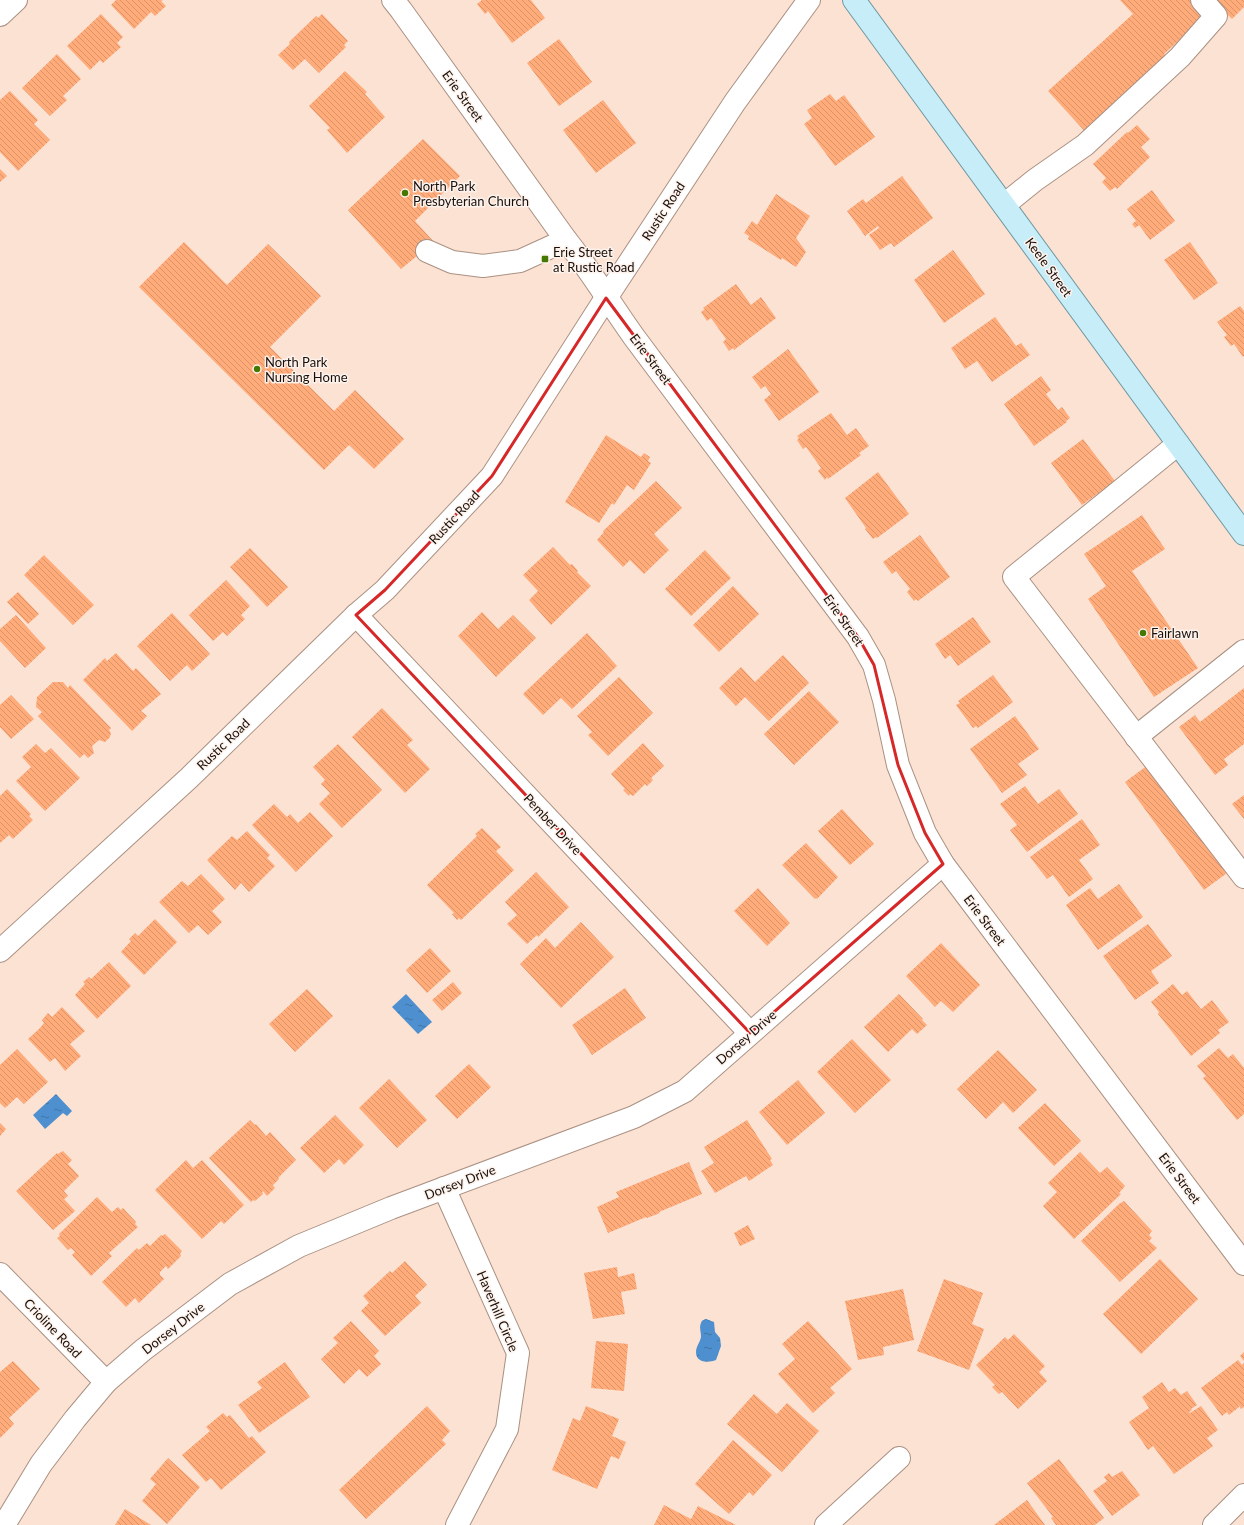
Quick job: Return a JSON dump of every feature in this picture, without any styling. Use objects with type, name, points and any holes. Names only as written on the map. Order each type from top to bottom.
[{"type":"main road","name":"Keele Street","points":[[854,0],[1244,534]]},
{"type":"street","points":[[0,15],[16,0]]},
{"type":"street","name":"Erie Street","points":[[393,0],[402,10],[566,240],[585,263],[606,298],[858,637],[874,665],[884,700],[898,765],[926,833],[943,864],[1244,1264]]},
{"type":"street","name":"Rustic Road","points":[[0,951],[189,778],[356,615],[385,590],[492,476],[734,102],[809,0]]},
{"type":"street","points":[[1004,205],[1035,180],[1085,145],[1180,57],[1216,16],[1202,0]]},
{"type":"street","points":[[427,251],[452,262],[483,266],[520,261],[566,240]]},
{"type":"street","points":[[1178,444],[1014,577],[1244,877]]},
{"type":"street","name":"Pember Drive","points":[[356,615],[750,1033]]},
{"type":"street","points":[[1136,736],[1244,651]]},
{"type":"street","name":"Dorsey Drive","points":[[4,1525],[41,1464],[75,1419],[106,1382],[143,1350],[230,1284],[298,1246],[444,1188],[634,1117],[685,1091],[943,864]]},
{"type":"street","name":"Haverhill Circle","points":[[444,1188],[518,1353],[507,1429],[457,1525]]},
{"type":"street","name":"Crioline Road","points":[[0,1274],[106,1382]]},
{"type":"street","points":[[826,1525],[899,1458]]},
{"type":"street","points":[[1214,1525],[1244,1495]]},
{"type":"highlighted area","points":[[606,298],[858,637],[874,665],[898,765],[925,833],[943,864],[750,1033],[356,615],[385,590],[492,476]]},
{"type":"water","points":[[406,994],[432,1022],[418,1034],[392,1007]]},
{"type":"water","points":[[56,1094],[72,1111],[67,1116],[63,1113],[45,1129],[33,1115]]},
{"type":"water","points":[[706,1319],[714,1322],[715,1332],[720,1338],[721,1346],[716,1360],[710,1362],[700,1360],[696,1352],[701,1338],[700,1325],[702,1321]]},
{"type":"building","points":[[116,0],[163,0],[161,1],[166,6],[155,16],[151,12],[134,29],[111,5]]},
{"type":"building","points":[[481,0],[531,0],[545,18],[512,43],[488,11],[485,14],[477,4]]},
{"type":"building","points":[[1120,0],[1192,0],[1206,16],[1164,54],[1171,62],[1089,136],[1048,91],[1133,14]]},
{"type":"building","points":[[1213,0],[1244,0],[1244,7],[1232,19]]},
{"type":"building","points":[[101,14],[123,37],[117,43],[121,47],[103,63],[100,60],[90,70],[67,46]]},
{"type":"building","points":[[322,14],[348,41],[344,45],[346,47],[319,73],[305,59],[293,70],[278,55],[316,16],[318,18]]},
{"type":"building","points":[[559,39],[592,82],[559,106],[527,63]]},
{"type":"building","points":[[57,54],[81,79],[63,96],[67,100],[50,116],[22,88]]},
{"type":"building","points":[[345,71],[367,92],[365,94],[385,117],[347,153],[327,130],[330,128],[309,106]]},
{"type":"building","points":[[10,91],[38,120],[34,124],[50,140],[18,171],[0,152],[0,100]]},
{"type":"building","points":[[830,94],[836,101],[844,95],[875,137],[835,166],[804,124],[812,118],[807,110]]},
{"type":"building","points":[[603,100],[636,143],[596,173],[563,130]]},
{"type":"building","points":[[1137,125],[1150,139],[1141,147],[1150,157],[1117,189],[1115,187],[1110,191],[1102,182],[1106,178],[1093,164],[1127,132],[1128,133]]},
{"type":"building","name":"North Park Presbyterian Church","points":[[423,139],[460,176],[415,221],[434,242],[401,269],[348,210]]},
{"type":"building","points":[[0,169],[7,176],[0,182]]},
{"type":"building","points":[[902,176],[933,218],[894,247],[891,243],[880,250],[869,235],[879,228],[878,226],[865,236],[847,211],[863,199],[866,203]]},
{"type":"building","points":[[1152,190],[1175,221],[1150,240],[1139,225],[1135,228],[1132,224],[1136,221],[1127,209]]},
{"type":"building","points":[[776,194],[810,216],[796,238],[806,252],[796,267],[782,258],[781,260],[748,239],[749,236],[744,233],[752,221],[757,225]]},
{"type":"building","name":"North Park Nursing Home","points":[[184,242],[227,285],[268,244],[321,296],[270,347],[334,411],[355,390],[404,439],[374,469],[349,445],[324,470],[139,287]]},
{"type":"building","points":[[1190,242],[1218,283],[1194,300],[1164,260]]},
{"type":"building","points":[[953,250],[985,294],[944,323],[914,280]]},
{"type":"building","points":[[736,284],[751,305],[761,297],[776,318],[734,350],[733,348],[729,351],[723,342],[726,339],[711,318],[707,321],[701,312],[705,309],[703,308]]},
{"type":"building","points":[[1240,306],[1244,311],[1243,357],[1234,344],[1231,346],[1224,337],[1227,335],[1217,322]]},
{"type":"building","points":[[995,317],[1016,346],[1021,343],[1030,355],[992,382],[977,361],[965,369],[951,348]]},
{"type":"building","points":[[788,349],[819,392],[779,421],[764,400],[771,394],[765,386],[761,389],[752,377]]},
{"type":"building","points":[[1041,376],[1051,390],[1046,394],[1058,410],[1062,407],[1070,418],[1066,421],[1067,422],[1034,446],[1004,404]]},
{"type":"building","points":[[831,413],[847,435],[856,428],[869,446],[859,453],[861,455],[828,479],[827,477],[825,480],[818,471],[821,468],[806,447],[803,449],[797,440],[799,438],[797,436]]},
{"type":"building","points":[[606,435],[641,457],[644,453],[650,457],[648,461],[651,463],[634,490],[627,485],[614,505],[612,503],[599,523],[565,502]]},
{"type":"building","points":[[1083,439],[1115,481],[1082,505],[1051,463]]},
{"type":"building","points":[[878,472],[909,514],[877,538],[876,537],[873,539],[845,498]]},
{"type":"building","points":[[656,481],[682,508],[654,534],[669,550],[644,574],[630,560],[623,567],[597,540],[604,532],[603,531]]},
{"type":"building","name":"Fairlawn","points":[[1142,515],[1165,549],[1132,571],[1198,668],[1154,697],[1088,599],[1106,586],[1084,554]]},
{"type":"building","points":[[920,535],[950,577],[918,601],[916,599],[914,601],[907,592],[910,589],[896,571],[892,574],[883,562]]},
{"type":"building","points":[[553,547],[570,565],[572,564],[578,571],[577,572],[591,586],[551,625],[529,600],[538,591],[523,575]]},
{"type":"building","points":[[250,548],[288,587],[267,607],[230,567]]},
{"type":"building","points":[[705,550],[731,578],[691,616],[665,589]]},
{"type":"building","points":[[44,555],[94,605],[73,625],[24,575]]},
{"type":"building","points":[[226,580],[250,606],[241,615],[245,619],[227,636],[223,632],[213,641],[189,615]]},
{"type":"building","points":[[733,586],[759,614],[719,652],[693,625]]},
{"type":"building","points":[[18,592],[39,614],[28,624],[7,602]]},
{"type":"building","points":[[482,612],[498,629],[513,615],[536,638],[496,677],[458,636]]},
{"type":"building","points":[[172,613],[210,654],[192,671],[187,665],[170,681],[137,646]]},
{"type":"building","points":[[16,615],[46,648],[25,668],[0,641],[0,629]]},
{"type":"building","points":[[973,617],[991,642],[958,666],[950,655],[945,659],[935,644]]},
{"type":"building","points":[[587,633],[617,666],[572,709],[561,698],[543,715],[523,694]]},
{"type":"building","points":[[116,653],[133,671],[136,668],[161,694],[141,711],[147,716],[132,731],[83,680],[105,658],[107,661]]},
{"type":"building","points":[[783,655],[809,683],[769,721],[745,697],[736,706],[719,688],[741,667],[755,682]]},
{"type":"building","points":[[993,675],[1013,702],[978,728],[976,726],[973,728],[956,705],[960,703],[958,701]]},
{"type":"building","points":[[619,677],[653,713],[608,756],[588,735],[592,732],[577,716]]},
{"type":"building","points":[[53,682],[63,682],[68,688],[70,685],[111,728],[109,730],[111,733],[110,737],[105,742],[99,740],[92,746],[94,753],[88,758],[84,754],[80,758],[38,716],[42,712],[36,707],[37,697]]},
{"type":"building","points":[[1244,688],[1244,744],[1224,759],[1228,765],[1215,775],[1179,727],[1195,715],[1200,722]]},
{"type":"building","points":[[809,691],[839,722],[794,765],[764,734]]},
{"type":"building","points":[[11,695],[34,719],[11,739],[0,727],[0,705]]},
{"type":"building","points":[[382,708],[413,740],[407,745],[430,769],[405,793],[352,737]]},
{"type":"building","points":[[1015,716],[1039,749],[1018,764],[1027,775],[1002,793],[970,749]]},
{"type":"building","points":[[643,743],[664,766],[651,778],[653,780],[647,786],[645,784],[633,796],[630,794],[629,796],[623,790],[625,789],[611,774]]},
{"type":"building","points":[[36,744],[45,753],[51,748],[80,778],[45,811],[16,781],[31,767],[22,757]]},
{"type":"building","points":[[338,744],[382,790],[342,828],[319,804],[330,793],[321,784],[325,780],[313,767]]},
{"type":"building","points":[[1148,765],[1227,873],[1204,890],[1125,782]]},
{"type":"building","points":[[1025,786],[1038,804],[1059,789],[1078,814],[1027,852],[1010,830],[1017,825],[1000,804]]},
{"type":"building","points":[[7,789],[31,814],[29,816],[33,820],[13,839],[9,835],[0,843],[0,796]]},
{"type":"building","points":[[1244,795],[1244,819],[1232,804]]},
{"type":"building","points":[[274,804],[287,817],[290,814],[298,823],[310,812],[333,836],[296,872],[252,825]]},
{"type":"building","points":[[842,809],[874,844],[850,865],[818,831]]},
{"type":"building","points":[[1082,819],[1100,845],[1079,860],[1093,879],[1069,897],[1053,875],[1047,879],[1030,857]]},
{"type":"building","points":[[482,828],[501,847],[496,851],[514,870],[461,920],[459,918],[457,920],[452,914],[454,913],[427,885],[477,836],[475,834]]},
{"type":"building","points":[[247,831],[270,855],[267,858],[275,866],[249,892],[241,883],[235,890],[207,860],[232,836],[237,840]]},
{"type":"building","points":[[806,843],[838,877],[817,899],[815,899],[782,865]]},
{"type":"building","points":[[536,872],[569,907],[538,937],[537,935],[527,944],[507,924],[517,915],[505,902]]},
{"type":"building","points":[[201,874],[225,899],[212,911],[222,922],[208,935],[198,925],[189,933],[159,902],[182,881],[188,886]]},
{"type":"building","points":[[1119,884],[1143,917],[1098,950],[1066,905],[1090,888],[1098,899]]},
{"type":"building","points":[[758,888],[790,923],[767,946],[734,911]]},
{"type":"building","points":[[155,919],[177,942],[144,975],[121,952],[131,941],[129,939],[135,933],[138,936]]},
{"type":"building","points":[[581,922],[614,957],[561,1008],[520,964],[546,938],[555,948]]},
{"type":"building","points":[[1148,924],[1172,956],[1151,971],[1159,983],[1135,1000],[1103,956]]},
{"type":"building","points":[[941,943],[980,985],[953,1012],[941,1001],[935,1007],[906,976]]},
{"type":"building","points":[[430,948],[451,971],[427,993],[406,970]]},
{"type":"building","points":[[109,962],[131,986],[97,1019],[75,995],[85,984],[83,982],[89,977],[91,979]]},
{"type":"building","points":[[453,982],[462,993],[442,1011],[432,1000]]},
{"type":"building","points":[[1173,984],[1182,995],[1187,991],[1201,1009],[1212,1000],[1229,1022],[1218,1030],[1220,1033],[1191,1056],[1158,1014],[1159,1012],[1151,1002]]},
{"type":"building","points":[[625,988],[646,1018],[592,1055],[572,1025]]},
{"type":"building","points":[[307,989],[333,1016],[295,1052],[269,1024]]},
{"type":"building","points":[[899,994],[927,1025],[917,1034],[912,1029],[888,1052],[864,1027]]},
{"type":"building","points":[[62,1007],[85,1031],[70,1044],[81,1056],[65,1071],[55,1058],[50,1062],[28,1039],[44,1023],[42,1020],[48,1013],[52,1017]]},
{"type":"building","points":[[852,1039],[891,1080],[855,1113],[817,1072]]},
{"type":"building","points":[[1219,1048],[1228,1058],[1233,1054],[1244,1068],[1244,1114],[1237,1120],[1203,1078],[1206,1076],[1197,1066]]},
{"type":"building","points":[[17,1049],[48,1082],[24,1104],[17,1097],[5,1108],[0,1103],[0,1065]]},
{"type":"building","points":[[998,1050],[1037,1090],[1013,1113],[1003,1102],[986,1119],[957,1089]]},
{"type":"building","points":[[469,1064],[491,1087],[457,1119],[435,1096]]},
{"type":"building","points":[[389,1079],[427,1120],[397,1148],[359,1108]]},
{"type":"building","points":[[798,1080],[825,1113],[787,1145],[759,1112]]},
{"type":"building","points":[[1045,1103],[1081,1141],[1054,1166],[1018,1128]]},
{"type":"building","points":[[335,1115],[364,1145],[344,1165],[339,1159],[324,1173],[300,1148]]},
{"type":"building","points":[[250,1120],[255,1125],[256,1124],[266,1136],[270,1132],[296,1160],[273,1185],[271,1183],[275,1188],[267,1196],[263,1191],[263,1194],[255,1201],[253,1200],[251,1202],[209,1158]]},
{"type":"building","points":[[747,1120],[772,1159],[770,1160],[773,1165],[749,1181],[746,1176],[715,1193],[701,1171],[714,1163],[704,1147]]},
{"type":"building","points":[[0,1123],[6,1129],[0,1136]]},
{"type":"building","points":[[63,1151],[72,1160],[68,1164],[79,1176],[64,1191],[68,1196],[64,1199],[75,1211],[53,1230],[16,1191],[57,1153],[58,1154]]},
{"type":"building","points":[[1080,1152],[1100,1173],[1107,1167],[1125,1186],[1119,1193],[1121,1194],[1074,1239],[1043,1206],[1057,1192],[1048,1183]]},
{"type":"building","points":[[186,1160],[193,1168],[202,1160],[244,1205],[224,1224],[221,1221],[202,1239],[155,1190]]},
{"type":"building","points":[[689,1162],[702,1194],[659,1212],[660,1213],[647,1218],[646,1217],[608,1233],[597,1207],[619,1197],[616,1192]]},
{"type":"building","points":[[97,1197],[112,1212],[118,1207],[121,1210],[123,1208],[136,1222],[135,1224],[138,1227],[109,1253],[112,1256],[91,1276],[72,1255],[75,1252],[71,1248],[68,1250],[57,1238],[60,1236],[59,1234]]},
{"type":"building","points":[[1124,1201],[1152,1231],[1149,1235],[1152,1238],[1149,1241],[1157,1248],[1120,1282],[1081,1241],[1119,1204]]},
{"type":"building","points":[[748,1225],[755,1239],[740,1246],[734,1233]]},
{"type":"building","points":[[165,1234],[182,1251],[180,1254],[181,1256],[168,1269],[166,1266],[160,1272],[160,1275],[164,1279],[139,1303],[135,1298],[126,1307],[102,1282],[137,1248],[139,1250],[147,1243],[150,1246],[161,1235],[162,1236]]},
{"type":"building","points":[[1160,1259],[1198,1299],[1141,1354],[1103,1314]]},
{"type":"building","points":[[405,1261],[427,1285],[415,1296],[421,1303],[385,1336],[361,1311],[369,1303],[363,1296],[390,1271],[392,1273]]},
{"type":"building","points":[[617,1267],[618,1277],[634,1273],[637,1289],[621,1292],[625,1314],[593,1319],[584,1273]]},
{"type":"building","points":[[944,1279],[983,1293],[972,1324],[984,1329],[969,1370],[917,1351]]},
{"type":"building","points":[[903,1289],[914,1340],[883,1347],[884,1355],[858,1360],[845,1301]]},
{"type":"building","points":[[351,1321],[379,1351],[374,1356],[381,1364],[367,1377],[359,1369],[344,1384],[321,1359],[338,1343],[333,1338]]},
{"type":"building","points":[[808,1321],[852,1369],[830,1388],[835,1393],[813,1413],[778,1374],[795,1359],[782,1344]]},
{"type":"building","points":[[1014,1334],[1045,1366],[1039,1372],[1047,1381],[1018,1409],[1002,1392],[999,1394],[992,1387],[995,1385],[976,1365],[1005,1337],[1008,1340]]},
{"type":"building","points":[[596,1341],[628,1344],[624,1391],[591,1388]]},
{"type":"building","points":[[1244,1352],[1244,1361],[1240,1356]]},
{"type":"building","points":[[1238,1360],[1242,1365],[1244,1363],[1244,1407],[1241,1409],[1238,1404],[1239,1407],[1229,1415],[1227,1412],[1222,1416],[1201,1388]]},
{"type":"building","points":[[13,1361],[40,1389],[9,1418],[14,1424],[0,1438],[0,1372]]},
{"type":"building","points":[[285,1362],[310,1397],[259,1433],[238,1405],[262,1388],[257,1382]]},
{"type":"building","points":[[1162,1382],[1169,1392],[1175,1388],[1181,1395],[1187,1391],[1197,1405],[1189,1412],[1190,1413],[1201,1406],[1218,1430],[1207,1438],[1213,1446],[1174,1474],[1153,1446],[1148,1450],[1129,1422],[1149,1408],[1142,1397]]},
{"type":"building","points":[[754,1394],[777,1414],[787,1403],[819,1431],[782,1472],[727,1424]]},
{"type":"building","points":[[427,1406],[450,1431],[442,1440],[446,1444],[366,1519],[339,1490]]},
{"type":"building","points":[[586,1406],[619,1419],[612,1436],[626,1442],[619,1459],[611,1456],[597,1489],[552,1470],[573,1418],[580,1421]]},
{"type":"building","points":[[223,1413],[227,1417],[230,1415],[249,1438],[252,1436],[266,1452],[221,1490],[211,1478],[206,1482],[182,1455],[210,1431],[206,1427]]},
{"type":"building","points":[[733,1440],[772,1475],[753,1496],[749,1492],[729,1514],[695,1484]]},
{"type":"building","points":[[168,1458],[200,1487],[167,1524],[142,1501],[156,1484],[150,1479]]},
{"type":"building","points":[[1059,1459],[1104,1518],[1095,1525],[1056,1525],[1051,1518],[1053,1517],[1027,1483]]},
{"type":"building","points":[[1122,1471],[1140,1495],[1112,1516],[1093,1491],[1107,1481],[1104,1477],[1109,1473],[1112,1477]]},
{"type":"building","points":[[1027,1500],[1045,1525],[994,1525]]},
{"type":"building","points":[[664,1505],[691,1519],[698,1506],[736,1525],[654,1525]]},
{"type":"building","points":[[125,1509],[151,1525],[115,1525]]},
{"type":"place","name":"North Park Presbyterian Church","points":[[405,193]]},
{"type":"place","name":"Erie Street at Rustic Road","points":[[545,259]]},
{"type":"place","name":"North Park Nursing Home","points":[[257,369]]},
{"type":"place","name":"Fairlawn","points":[[1143,633]]}]
